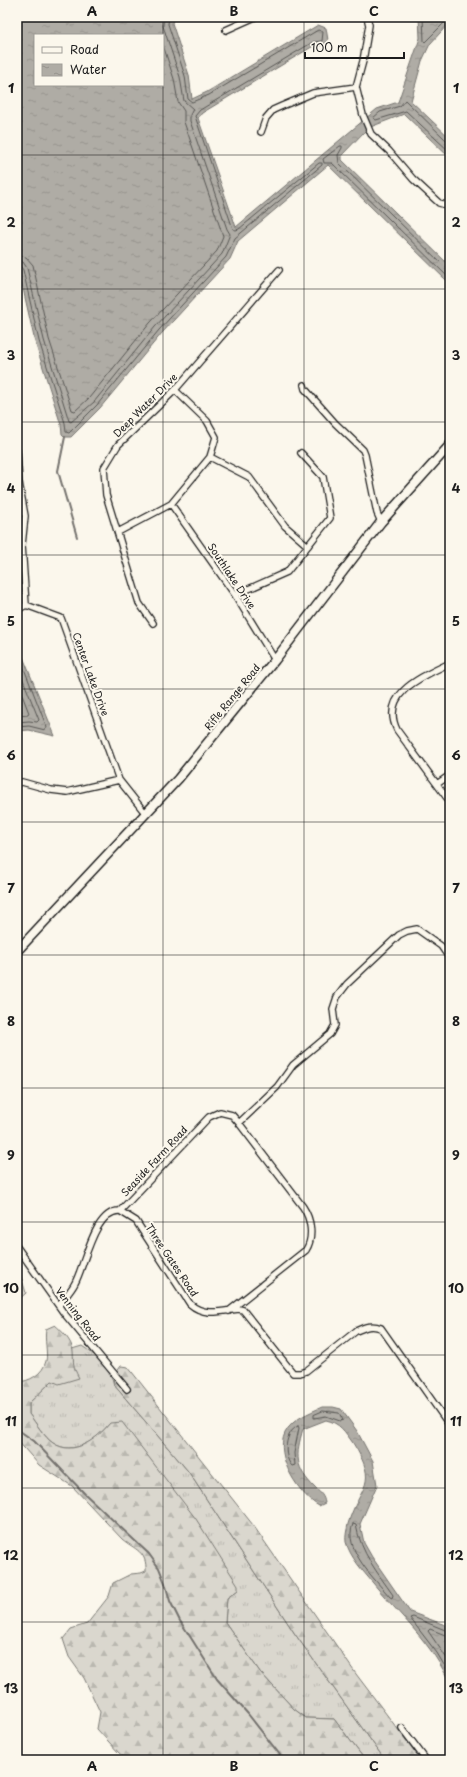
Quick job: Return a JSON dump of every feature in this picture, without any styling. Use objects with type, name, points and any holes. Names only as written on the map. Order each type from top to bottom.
[{"type":"main road","name":"Rifle Range Road","points":[[17,951],[178,778],[275,660],[381,522],[450,445]]},
{"type":"street","points":[[226,30],[255,17]]},
{"type":"street","points":[[367,17],[369,25],[363,62],[356,87],[371,134],[389,151],[413,179],[440,204],[450,206]]},
{"type":"street","points":[[261,132],[266,118],[273,110],[313,93],[356,87]]},
{"type":"street","name":"Deep Water Drive","points":[[153,623],[139,603],[106,495],[104,468],[118,445],[175,390],[279,270]]},
{"type":"street","points":[[304,385],[305,389],[335,423],[363,450],[377,513],[381,522]]},
{"type":"street","points":[[118,532],[171,504],[210,457],[216,437],[207,421],[175,390]]},
{"type":"street","points":[[17,451],[19,482],[25,516],[22,545],[26,605],[17,610]]},
{"type":"street","points":[[235,595],[287,572],[330,518],[323,477],[301,453]]},
{"type":"street","points":[[210,457],[249,477],[284,526],[308,546]]},
{"type":"street","name":"Southlake Drive","points":[[171,504],[235,595],[275,660]]},
{"type":"street","name":"Center Lake Drive","points":[[26,605],[61,618],[119,780],[146,814]]},
{"type":"street","points":[[450,663],[404,689],[396,699],[392,712],[393,721],[397,730],[450,802]]},
{"type":"street","points":[[437,784],[450,775]]},
{"type":"street","points":[[17,783],[22,782],[51,790],[67,792],[119,780]]},
{"type":"street","points":[[239,1123],[277,1087],[292,1065],[334,1029],[334,1003],[347,984],[399,936],[407,930],[417,929],[441,946],[450,959]]},
{"type":"street","name":"Seaside Farm Road","points":[[59,1305],[75,1284],[84,1265],[93,1234],[98,1227],[113,1211],[120,1211],[208,1117],[216,1112],[224,1112],[232,1115],[239,1123],[303,1208],[310,1220],[311,1228],[306,1250],[229,1311]]},
{"type":"street","name":"Three Gates Road","points":[[120,1211],[136,1221],[190,1304],[197,1309],[206,1312],[220,1313],[239,1309],[247,1313],[288,1369],[295,1374],[306,1371],[356,1331],[370,1326],[381,1328],[450,1426]]},
{"type":"street","name":"Venning Road","points":[[17,1248],[59,1305],[127,1389]]},
{"type":"street","points":[[402,1728],[426,1760]]},
{"type":"green space","points":[[17,1269],[19,1270],[26,1293],[17,1301]]},
{"type":"green space","points":[[55,1325],[64,1333],[71,1344],[74,1367],[79,1378],[59,1384],[52,1381],[29,1403],[29,1414],[43,1434],[50,1441],[61,1447],[77,1447],[99,1435],[110,1423],[122,1422],[196,1519],[238,1585],[238,1590],[227,1598],[225,1622],[260,1672],[294,1709],[306,1718],[334,1719],[365,1760],[128,1760],[119,1753],[97,1729],[100,1712],[84,1678],[69,1657],[63,1639],[71,1629],[87,1624],[109,1596],[113,1583],[131,1574],[146,1571],[146,1564],[142,1555],[122,1539],[72,1486],[39,1465],[17,1440],[17,1382],[31,1379],[42,1370],[46,1361],[46,1329]]},
{"type":"green space","points":[[82,1346],[102,1363],[110,1373],[114,1385],[188,1471],[295,1634],[385,1760],[365,1760],[334,1719],[306,1718],[294,1709],[260,1672],[225,1622],[227,1598],[238,1590],[110,1423],[92,1440],[77,1447],[69,1448],[61,1447],[53,1443],[37,1425],[29,1414],[29,1403],[52,1381],[73,1368],[72,1349]]},
{"type":"green space","points":[[121,1366],[128,1367],[253,1525],[356,1674],[421,1760],[385,1760],[295,1634],[188,1471],[114,1385],[113,1377]]},
{"type":"water","points":[[17,17],[174,17],[172,23],[189,75],[192,99],[207,92],[318,25],[326,28],[328,40],[324,45],[315,45],[202,113],[198,118],[236,227],[377,109],[398,102],[420,38],[419,17],[450,17],[450,22],[430,44],[422,61],[411,101],[450,138],[450,158],[404,114],[373,126],[365,131],[342,155],[342,160],[450,266],[450,284],[328,165],[238,241],[230,259],[162,333],[100,408],[71,437],[65,437],[62,434],[61,425],[35,342],[17,262]]},
{"type":"water","points":[[23,657],[55,736],[29,730],[17,731],[17,663]]},
{"type":"water","points":[[322,1407],[341,1409],[357,1431],[373,1461],[377,1485],[360,1524],[364,1543],[410,1612],[448,1626],[450,1630],[450,1684],[435,1656],[361,1569],[348,1548],[346,1538],[348,1524],[365,1485],[366,1477],[365,1468],[361,1457],[342,1428],[331,1421],[326,1420],[303,1429],[298,1454],[300,1468],[308,1481],[322,1495],[325,1503],[319,1506],[311,1501],[290,1474],[283,1453],[282,1442],[285,1433],[296,1420]]},
{"type":"waterway","points":[[65,437],[58,471],[77,537]]},
{"type":"waterway","points":[[17,1429],[34,1441],[85,1494],[149,1554],[159,1568],[170,1601],[180,1621],[217,1679],[248,1714],[284,1760]]}]
